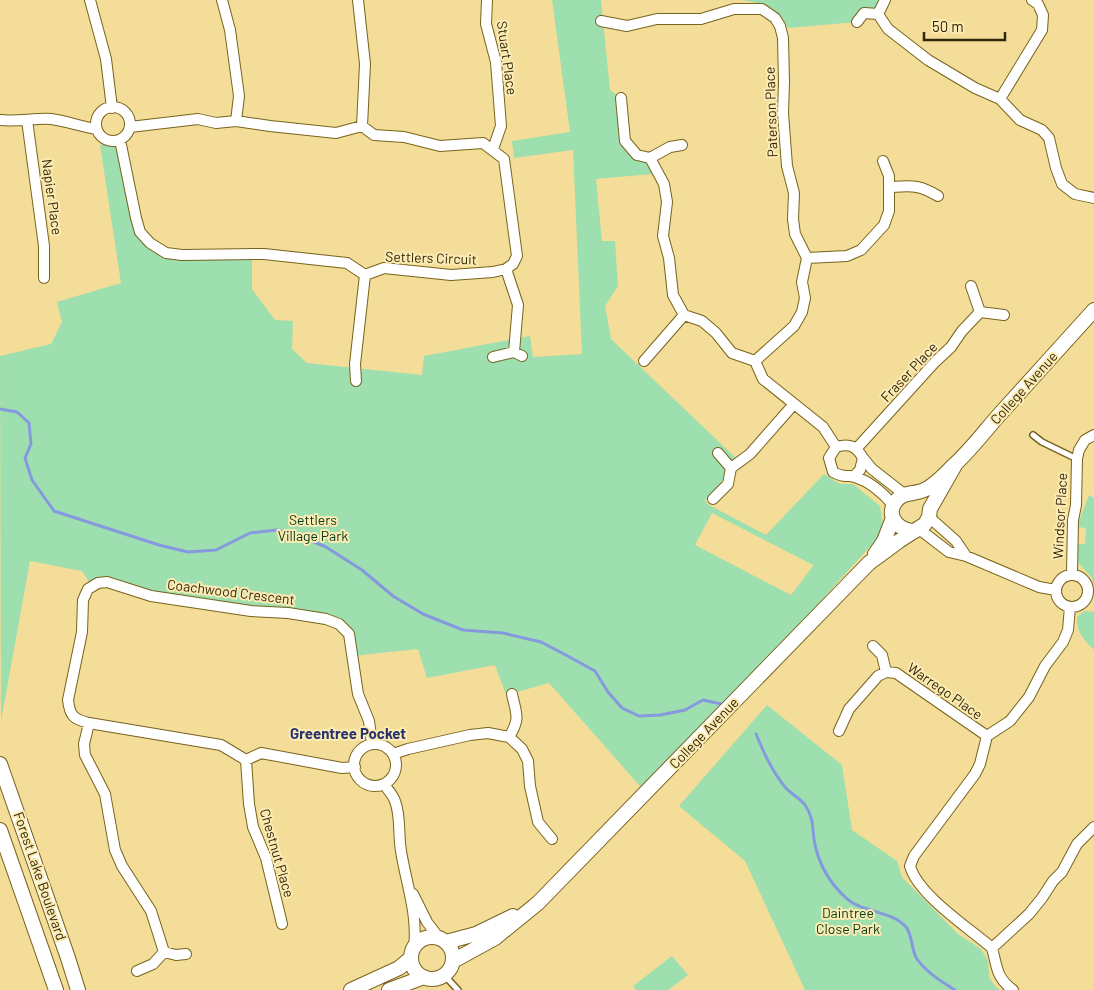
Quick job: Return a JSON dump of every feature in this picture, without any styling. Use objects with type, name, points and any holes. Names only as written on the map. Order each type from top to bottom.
[{"type":"street","points":[[90,0],[106,59],[112,108]]},
{"type":"street","points":[[222,0],[230,30],[239,96],[236,120]]},
{"type":"street","points":[[358,0],[364,64],[362,126]]},
{"type":"street","name":"Stuart Place","points":[[487,0],[486,24],[496,62],[501,126],[493,149]]},
{"type":"street","points":[[878,14],[885,0]]},
{"type":"street","points":[[1000,99],[1042,30],[1043,14],[1038,4],[1032,0]]},
{"type":"street","name":"Paterson Place","points":[[601,21],[627,26],[657,18],[701,19],[734,5],[762,9],[776,18],[780,26],[782,38],[783,113],[788,166],[794,193],[793,219],[795,234],[808,258]]},
{"type":"street","points":[[857,22],[864,13],[878,14]]},
{"type":"street","points":[[878,14],[888,29],[928,60],[975,88],[1000,99],[1020,120],[1042,130],[1048,138],[1062,184],[1075,194],[1093,196]]},
{"type":"street","points":[[621,98],[625,141],[637,155],[650,158],[670,147],[682,145]]},
{"type":"street","points":[[112,108],[126,113],[130,122],[127,135],[120,140],[112,141],[106,140],[97,129],[96,124],[100,113],[112,108]]},
{"type":"street","points":[[0,120],[50,119],[64,121],[82,128],[97,129]]},
{"type":"street","points":[[130,127],[198,119],[216,123],[236,120],[270,126],[336,132],[362,126],[374,135],[404,137],[440,146],[483,143],[493,149],[504,159],[517,256],[514,264],[506,270],[518,304],[518,354],[494,357]]},
{"type":"street","name":"Napier Place","points":[[28,120],[44,246],[44,278]]},
{"type":"street","points":[[120,140],[140,232],[150,243],[166,253],[182,255],[264,254],[347,263],[365,275],[355,364],[356,381]]},
{"type":"street","points":[[650,158],[664,184],[667,202],[663,236],[669,258],[673,296],[684,315],[702,321],[716,333],[732,353],[755,361],[763,378],[823,427],[836,447]]},
{"type":"street","points":[[755,361],[794,326],[802,312],[805,298],[802,282],[808,258],[847,256],[861,250],[884,225],[889,211],[889,176],[883,161]]},
{"type":"street","points":[[889,187],[914,186],[925,188],[938,196]]},
{"type":"street","name":"Settlers Circuit","points":[[365,275],[384,268],[451,275],[506,270]]},
{"type":"street","points":[[970,286],[980,312],[1004,314]]},
{"type":"street","name":"College Avenue","points":[[444,975],[451,968],[453,961],[495,938],[538,903],[869,563],[884,541],[898,498],[926,490],[955,465],[1094,310]]},
{"type":"street","name":"Fraser Place","points":[[857,448],[951,347],[962,331],[980,312]]},
{"type":"street","points":[[644,360],[684,315]]},
{"type":"street","points":[[713,499],[728,484],[732,468],[750,454],[794,404]]},
{"type":"street","name":"Windsor Place","points":[[1072,574],[1073,520],[1076,505],[1078,450],[1085,440],[1094,435]]},
{"type":"street","points":[[966,556],[956,541],[929,513],[926,500],[909,494],[872,469],[857,448],[847,444],[836,447],[830,458],[833,472],[842,477],[854,476],[884,494],[900,527],[908,531],[917,530],[948,552],[966,556],[1039,587],[1056,590]]},
{"type":"street","points":[[718,453],[732,468]]},
{"type":"street","points":[[854,476],[860,470],[863,458]]},
{"type":"street","name":"College Avenue","points":[[869,563],[926,524],[929,513],[955,465]]},
{"type":"street","points":[[1072,574],[1086,582],[1091,599],[1081,605],[1070,607],[1058,600],[1056,590],[1061,579],[1072,574]]},
{"type":"street","name":"Coachwood Crescent","points":[[246,760],[221,745],[76,720],[70,711],[68,700],[82,632],[83,600],[88,589],[98,583],[107,582],[151,596],[251,611],[288,613],[326,619],[339,624],[349,634],[358,694],[369,721],[372,744]]},
{"type":"street","points":[[1013,990],[1007,986],[998,974],[992,948],[962,926],[918,882],[910,866],[914,856],[975,774],[980,764],[987,736],[1010,721],[1028,697],[1063,642],[1068,630],[1070,607]]},
{"type":"street","name":"Warrego Place","points":[[873,646],[882,655],[886,672]]},
{"type":"street","name":"Warrego Place","points":[[839,731],[849,708],[878,676],[886,672],[896,673],[987,736]]},
{"type":"street","points":[[509,737],[517,719],[512,694]]},
{"type":"street","points":[[89,723],[84,744],[85,755],[105,794],[115,850],[122,866],[151,911],[164,952]]},
{"type":"street","points":[[393,754],[470,735],[488,733],[509,737],[522,749],[528,762],[530,786],[538,822],[552,839]]},
{"type":"street","points":[[372,744],[386,747],[393,754],[396,769],[392,778],[384,784],[371,786],[358,777],[355,767],[357,756],[361,750],[372,744]]},
{"type":"street","points":[[246,760],[261,753],[342,768],[355,767]]},
{"type":"street","name":"Chestnut Place","points":[[246,760],[252,827],[266,858],[282,924]]},
{"type":"street","name":"Forest Lake Boulevard","points":[[0,764],[78,990]]},
{"type":"street","points":[[384,784],[395,800],[401,850],[416,930],[413,952],[415,969],[424,977]]},
{"type":"street","points":[[992,948],[1029,914],[1053,881],[1062,872],[1077,844],[1094,827]]},
{"type":"street","name":"Forest Lake Boulevard","points":[[0,830],[56,990]]},
{"type":"street","points":[[409,887],[427,922],[452,950],[453,961]]},
{"type":"street","name":"College Avenue","points":[[351,990],[399,968],[425,938],[442,940],[476,934],[538,903]]},
{"type":"street","points":[[164,952],[186,954]]},
{"type":"street","points":[[137,972],[153,964],[164,952]]},
{"type":"street","points":[[389,990],[424,977],[437,978],[444,975]]},
{"type":"lane","name":"Windsor Place","points":[[1033,435],[1042,442],[1077,459]]},
{"type":"lane","points":[[444,975],[458,990]]},
{"type":"green space","name":"Settlers Village Park","points":[[552,0],[601,0],[610,90],[621,98],[625,141],[650,158],[652,174],[596,179],[602,241],[615,241],[618,286],[605,306],[611,339],[739,461],[705,501],[709,505],[766,535],[824,474],[840,484],[853,484],[880,506],[883,525],[876,540],[646,793],[549,683],[506,695],[495,665],[427,678],[418,649],[352,656],[349,634],[339,624],[151,596],[107,582],[92,586],[82,571],[30,561],[1,721],[0,356],[51,344],[62,322],[57,302],[121,283],[100,145],[120,140],[140,232],[166,253],[252,254],[252,289],[275,320],[293,321],[292,349],[307,363],[422,375],[424,356],[530,336],[533,357],[582,354],[573,150],[514,158],[512,141],[570,132]],"holes":[[[712,513],[813,565],[791,595],[695,545]]]},
{"type":"green space","points":[[741,0],[885,0],[878,14],[864,13],[857,22],[788,28],[779,14],[769,7]]},
{"type":"green space","points":[[1089,495],[1094,498],[1094,586],[1092,578],[1076,560],[1075,544],[1085,544],[1086,528],[1077,527]]},
{"type":"green space","points":[[1084,611],[1094,612],[1094,650],[1079,631],[1077,617]]},
{"type":"green space","name":"Daintree Close Park","points":[[767,705],[842,765],[852,830],[897,861],[902,877],[958,934],[981,949],[988,961],[989,977],[1000,990],[805,990],[745,861],[679,806]]},
{"type":"green space","points":[[672,956],[688,975],[668,990],[636,990],[633,986]]},
{"type":"waterway","points":[[0,409],[17,412],[29,423],[31,444],[25,458],[32,480],[54,511],[159,545],[188,552],[216,550],[250,533],[277,530],[295,534],[326,547],[362,570],[393,596],[423,614],[463,630],[503,633],[541,642],[564,654],[595,671],[608,692],[622,708],[639,716],[660,715],[685,710],[703,700],[721,704]]},
{"type":"waterway","points":[[756,734],[780,781],[803,803],[811,816],[818,856],[823,869],[835,886],[845,897],[859,906],[900,921],[910,935],[917,959],[934,976],[955,990]]},
{"type":"district","name":"Greentree Pocket","points":[[348,734]]}]
